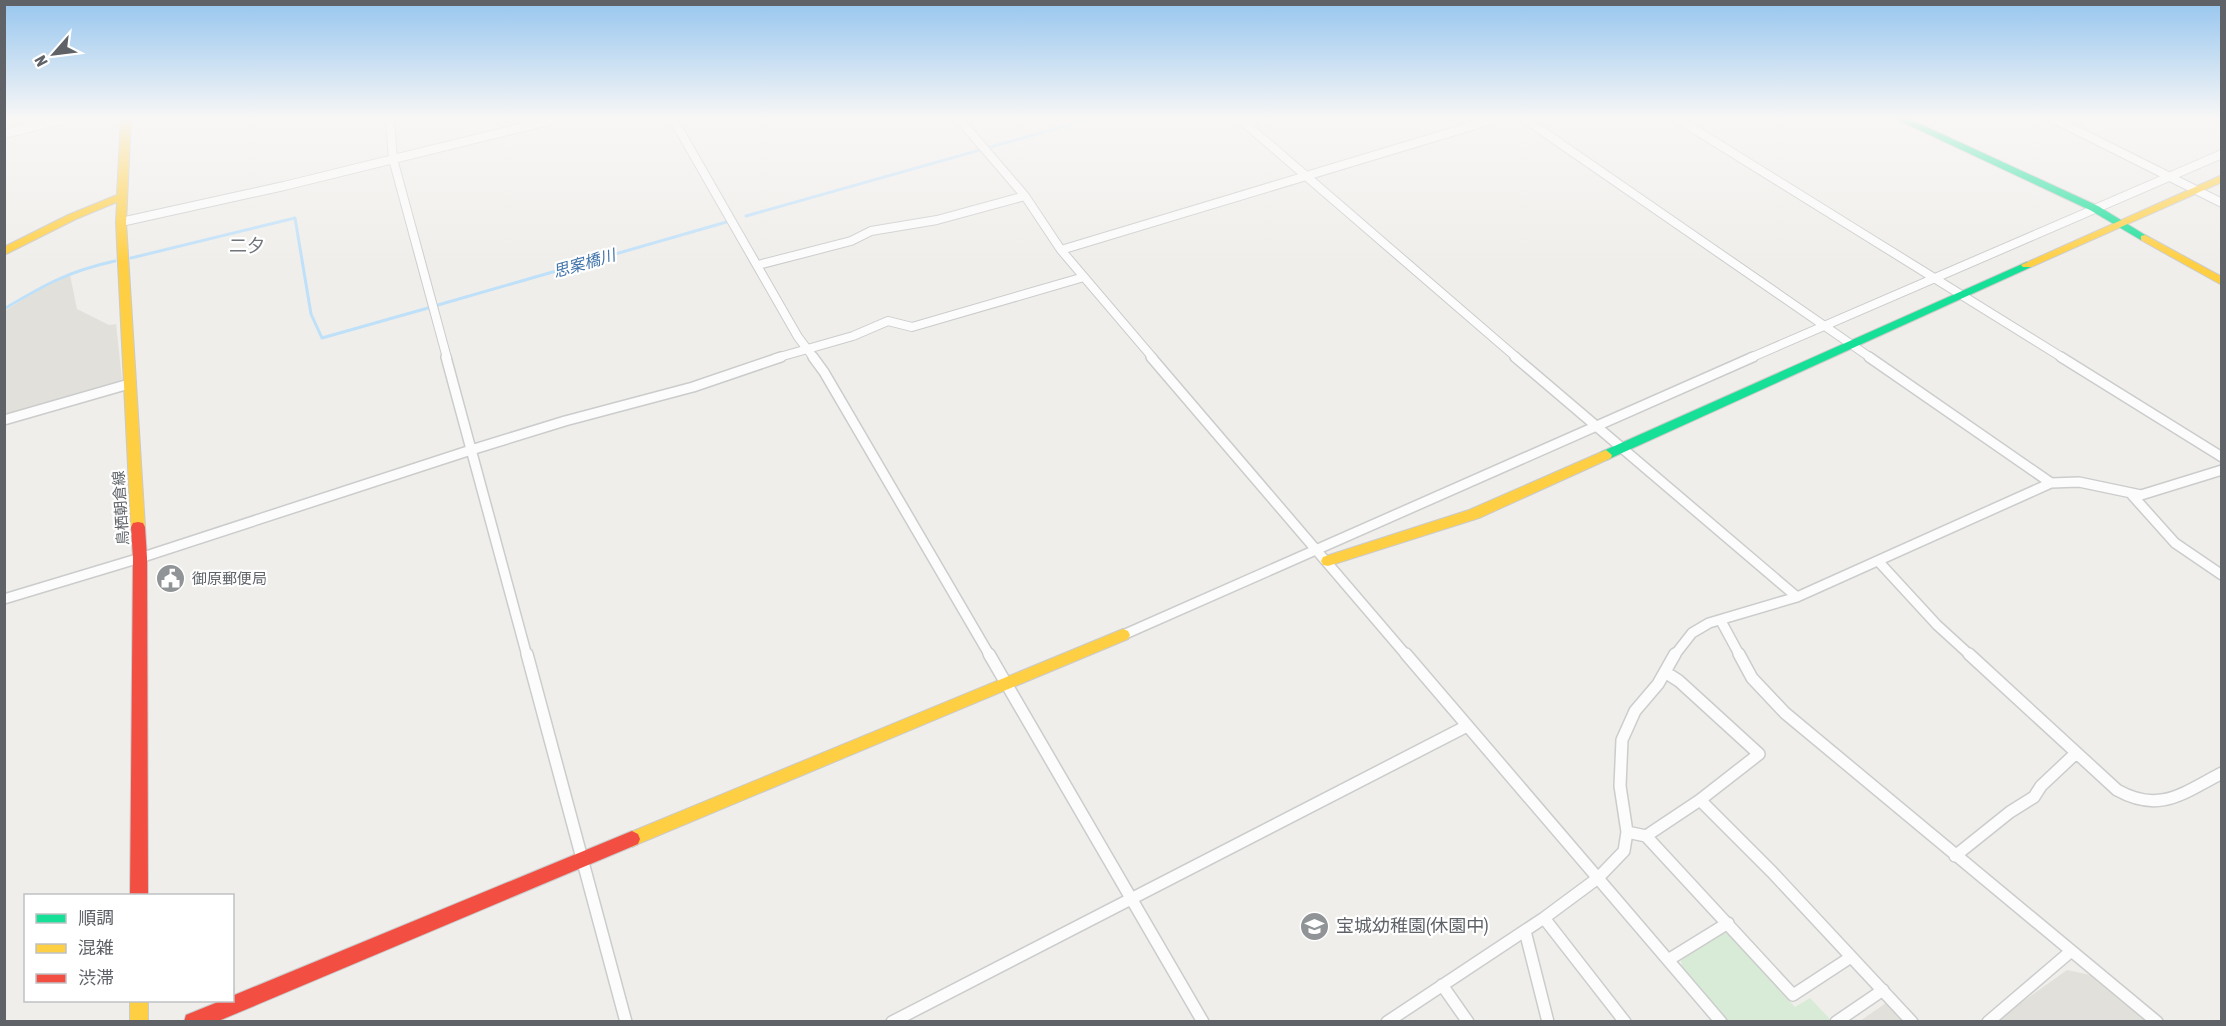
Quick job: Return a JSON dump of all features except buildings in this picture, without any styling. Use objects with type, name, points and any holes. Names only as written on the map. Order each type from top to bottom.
[{"type":"street","name":"鳥栖朝倉線","points":[[124,167],[123,308],[140,558],[139,894]]},
{"type":"street","points":[[122,222],[359,167]]},
{"type":"street","points":[[395,167],[626,1022]]},
{"type":"street","points":[[701,167],[1007,683],[1129,898],[1203,1022]]},
{"type":"street","points":[[999,167],[1025,196],[1061,250],[1721,1022]]},
{"type":"street","points":[[1295,167],[1797,597]]},
{"type":"street","points":[[1061,250],[1336,167]]},
{"type":"street","points":[[1594,167],[2051,483]]},
{"type":"street","points":[[1754,167],[2222,457]]},
{"type":"street","points":[[2005,167],[2094,208],[2222,282]]},
{"type":"street","points":[[2150,167],[2222,203]]},
{"type":"street","points":[[193,1022],[1123,635],[1316,548],[2190,167]]},
{"type":"street","points":[[1328,561],[1411,536],[1474,513],[2222,178]]},
{"type":"street","points":[[4,252],[72,217],[123,196]]},
{"type":"street","points":[[758,265],[851,241],[871,231],[920,224],[1025,196]]},
{"type":"street","points":[[4,599],[140,558],[471,450],[693,387],[853,336],[888,321],[912,327],[1084,277]]},
{"type":"street","points":[[4,420],[129,384]]},
{"type":"street","points":[[1387,1022],[1544,918],[1598,878],[1624,851],[1627,832],[1620,786],[1622,740],[1635,711],[1692,633],[1709,623],[1797,597],[2051,483],[2079,482],[2132,495],[2155,492],[2222,470]]},
{"type":"street","points":[[2132,495],[2175,543],[2222,575]]},
{"type":"street","points":[[1879,562],[1937,625],[2075,754],[2117,790],[2137,800],[2152,802],[2178,794],[2222,772]]},
{"type":"street","points":[[1721,621],[1752,678],[1779,706],[1955,856],[2157,1022]]},
{"type":"street","points":[[1646,836],[1700,800],[1759,754],[1679,681],[1665,672]]},
{"type":"street","points":[[892,1022],[1467,726]]},
{"type":"street","points":[[1955,856],[2010,812],[2034,797],[2041,786],[2075,754]]},
{"type":"street","points":[[1700,800],[1912,1022]]},
{"type":"street","points":[[1627,832],[1646,836],[1793,995],[1851,957]]},
{"type":"street","points":[[1544,918],[1625,1022]]},
{"type":"street","points":[[1668,960],[1728,923]]},
{"type":"street","points":[[1525,931],[1548,1022]]},
{"type":"street","points":[[1988,1022],[2070,952]]},
{"type":"street","points":[[1442,985],[1468,1022]]},
{"type":"street","points":[[1836,1022],[1883,990]]},
{"type":"street","points":[[139,1002],[139,1022]]},
{"type":"shaded area","points":[[70,275],[77,309],[109,325],[116,324],[122,379],[114,385],[5,417],[5,311],[43,286]]},
{"type":"shaded area","points":[[2067,970],[2095,976],[2151,1022],[1994,1022]]},
{"type":"shaded area","points":[[1886,1003],[1904,1021],[1860,1021]]},
{"type":"green space","points":[[1723,933],[1729,934],[1795,1007],[1810,998],[1830,1019],[1826,1022],[1728,1021],[1682,969],[1681,959]]},
{"type":"waterway","name":"思案橋川","points":[[746,216],[920,167]]},
{"type":"waterway","points":[[131,258],[295,218],[311,314],[322,338],[428,308]]},
{"type":"waterway","name":"思案橋川","points":[[438,305],[730,221]]},
{"type":"waterway","points":[[4,309],[57,280],[84,269],[115,261]]},
{"type":"traffic: fast","points":[[2005,167],[2094,208],[2145,238]]},
{"type":"traffic: fast","points":[[1606,455],[2027,265]]},
{"type":"traffic: slow","points":[[124,167],[121,222],[138,527]]},
{"type":"traffic: slow","points":[[2027,265],[2222,178]]},
{"type":"traffic: slow","points":[[4,252],[72,217],[123,196]]},
{"type":"traffic: slow","points":[[2145,238],[2222,282]]},
{"type":"traffic: slow","points":[[1328,561],[1474,514],[1606,455]]},
{"type":"traffic: slow","points":[[632,839],[1123,635]]},
{"type":"traffic: slow","points":[[139,1002],[139,1022]]},
{"type":"traffic: jam","points":[[138,527],[140,558],[139,894]]},
{"type":"traffic: jam","points":[[193,1022],[632,839]]},
{"type":"place","name":"御原郵便局","points":[[171,579]]},
{"type":"place","name":"宝城幼稚園(休園中)","points":[[1315,926]]},
{"type":"district","name":"二夕","points":[[247,246]]}]
